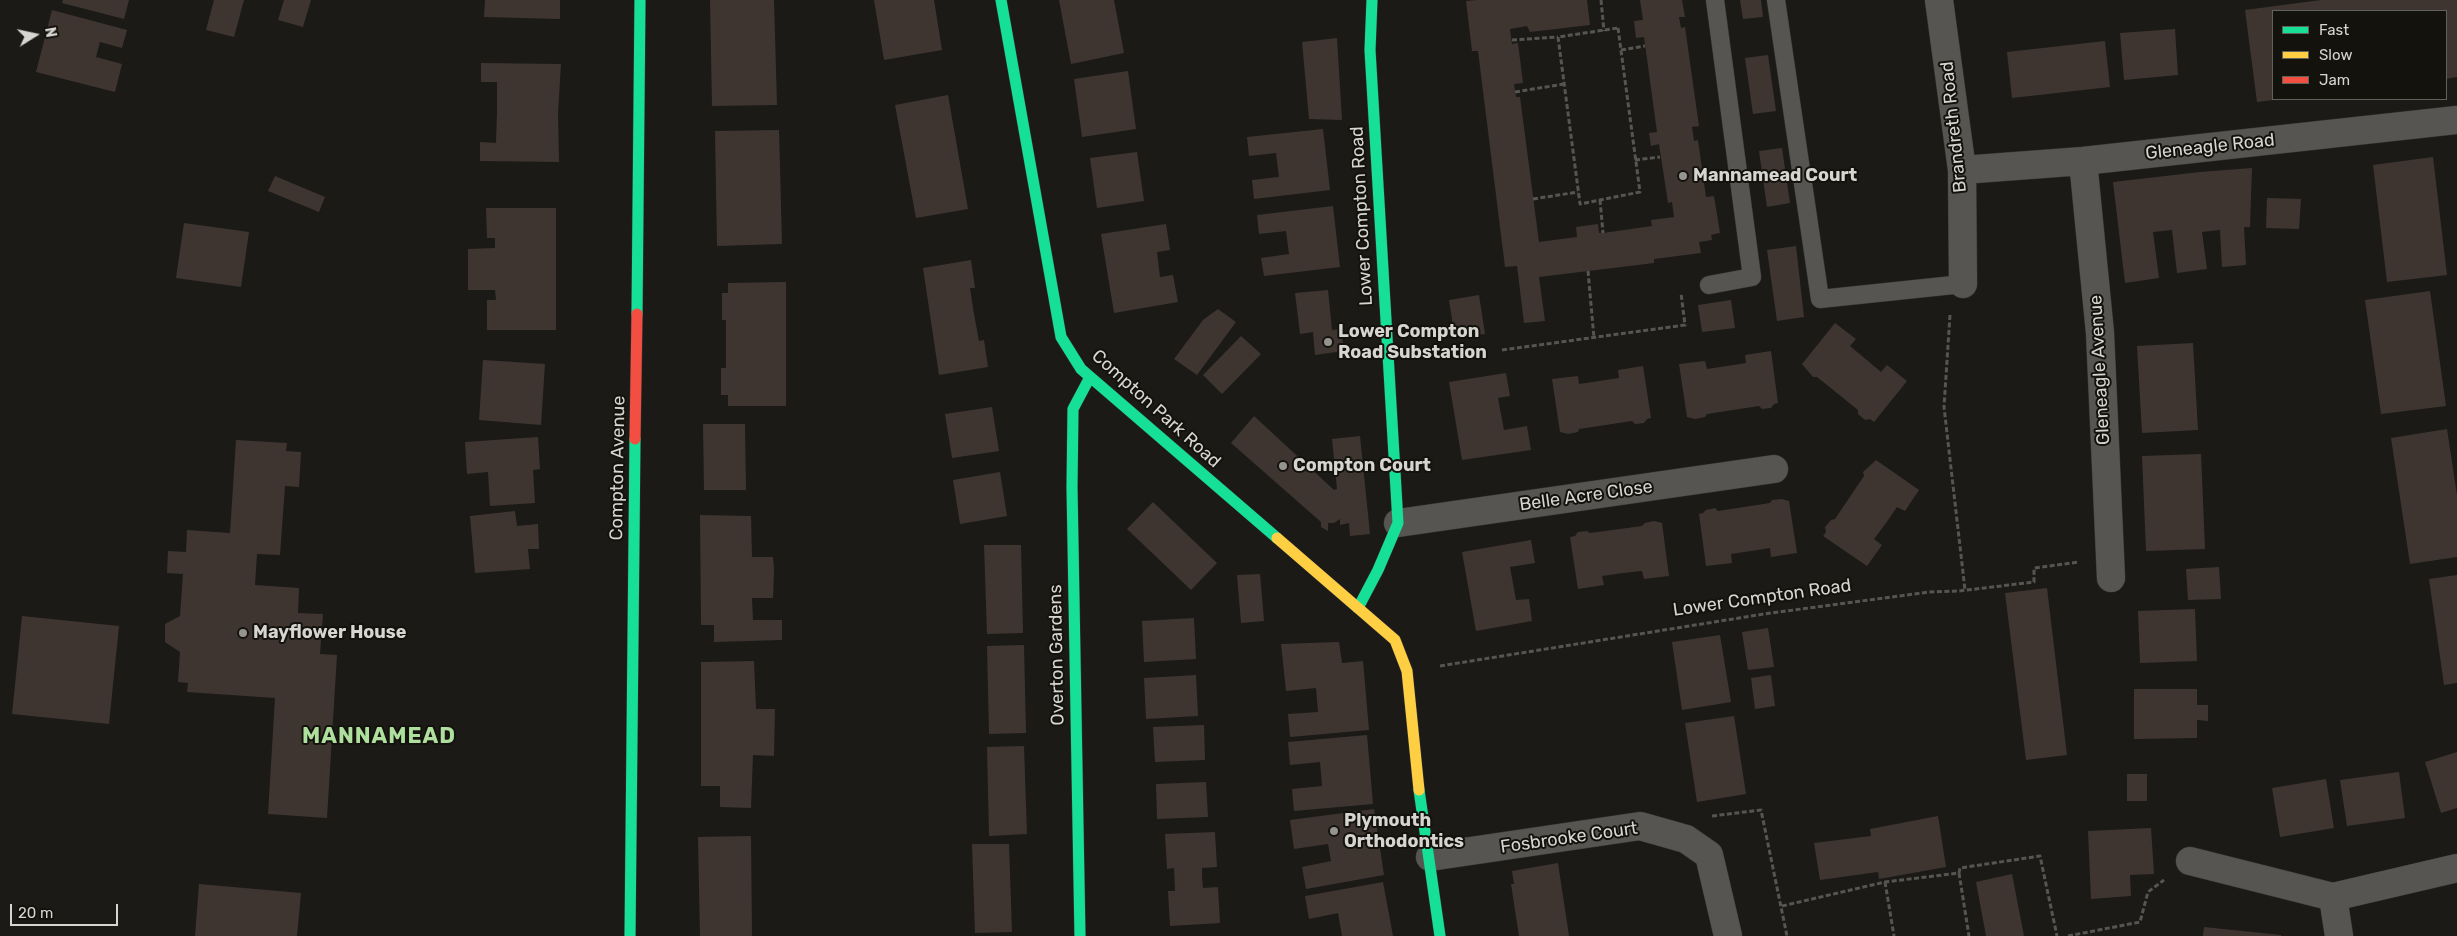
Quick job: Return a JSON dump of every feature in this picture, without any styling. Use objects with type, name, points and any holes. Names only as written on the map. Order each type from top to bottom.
[{"type":"street","name":"Compton Avenue","points":[[630,936],[640,0]]},
{"type":"street","name":"Compton Park Road","points":[[1001,0],[1062,337],[1081,369],[1358,608]]},
{"type":"street","name":"Lower Compton Road","points":[[1358,608],[1378,570],[1398,523],[1370,50],[1372,0]]},
{"type":"street","name":"Brandreth Road","points":[[1939,0],[1962,170],[1958,285]]},
{"type":"street","name":"Gleneagle Road","points":[[1962,170],[2083,161],[2457,120]]},
{"type":"street","name":"Gleneagle Avenue","points":[[2083,161],[2100,333],[2110,568]]},
{"type":"street","name":"Overton Gardens","points":[[1080,936],[1072,477],[1074,409],[1090,377]]},
{"type":"street","name":"Belle Acre Close","points":[[1398,523],[1774,470]]},
{"type":"street","points":[[1358,608],[1395,640],[1407,671],[1416,771],[1440,936]]},
{"type":"street","name":"Fosbrooke Court","points":[[1430,857],[1640,826],[1686,838],[1709,855],[1728,936]]},
{"type":"street","points":[[2190,861],[2333,897],[2457,868]]},
{"type":"street","points":[[2333,897],[2339,936]]},
{"type":"lane","points":[[1709,285],[1752,278],[1716,0]]},
{"type":"lane","points":[[1776,0],[1820,299],[1958,285]]},
{"type":"path","points":[[1601,0],[1604,31]]},
{"type":"path","points":[[1512,40],[1558,37],[1618,28],[1640,192],[1580,204],[1558,37]]},
{"type":"path","points":[[1621,50],[1645,46]]},
{"type":"path","points":[[1515,92],[1564,84]]},
{"type":"path","points":[[1636,160],[1660,157]]},
{"type":"path","points":[[1533,198],[1578,192]]},
{"type":"path","points":[[1600,200],[1603,233]]},
{"type":"path","points":[[1588,272],[1594,338]]},
{"type":"path","points":[[1502,350],[1685,325],[1680,290],[1709,285]]},
{"type":"path","points":[[1958,285],[1944,407],[1965,590]]},
{"type":"path","name":"Lower Compton Road","points":[[1407,671],[1764,614],[1929,592],[2034,582],[2034,568],[2110,568]]},
{"type":"path","points":[[1686,838],[1698,818],[1761,810],[1787,936]]},
{"type":"path","points":[[1969,936],[1959,872],[1960,868],[2040,856],[2057,936]]},
{"type":"path","points":[[2068,936],[2140,922],[2148,892],[2190,861]]},
{"type":"path","points":[[1782,906],[1885,882],[1959,872]]},
{"type":"path","points":[[1885,882],[1894,936]]},
{"type":"building","points":[[63,0],[129,0],[124,19],[62,3]]},
{"type":"building","points":[[214,0],[244,0],[234,37],[206,30]]},
{"type":"building","points":[[284,0],[311,0],[303,27],[278,20]]},
{"type":"building","points":[[485,0],[560,0],[560,19],[484,17]]},
{"type":"building","points":[[710,0],[774,0],[777,105],[712,106]]},
{"type":"building","points":[[874,0],[934,0],[942,50],[884,60]]},
{"type":"building","points":[[1059,0],[1114,0],[1124,53],[1071,64]]},
{"type":"building","name":"Mannamead Court","points":[[1587,0],[1590,25],[1530,32],[1527,26],[1510,29],[1512,44],[1518,43],[1523,83],[1514,84],[1516,97],[1520,97],[1539,242],[1577,237],[1576,227],[1598,224],[1599,233],[1603,233],[1652,226],[1651,220],[1674,217],[1672,202],[1668,203],[1659,144],[1651,146],[1649,133],[1657,132],[1644,37],[1636,38],[1634,21],[1643,20],[1640,0],[1682,0],[1685,17],[1679,17],[1681,28],[1685,27],[1699,126],[1692,127],[1694,141],[1698,140],[1706,197],[1714,196],[1720,233],[1711,235],[1712,240],[1699,242],[1701,253],[1654,259],[1654,263],[1539,277],[1545,321],[1524,323],[1517,266],[1505,267],[1478,51],[1472,51],[1466,1]]},
{"type":"building","points":[[1740,0],[1761,0],[1763,17],[1743,19]]},
{"type":"building","points":[[2321,0],[2457,0],[2457,77],[2447,79],[2447,10],[2272,10],[2273,100],[2257,102],[2245,10]]},
{"type":"building","points":[[52,10],[127,30],[122,48],[100,42],[96,57],[122,64],[115,92],[36,72]]},
{"type":"building","points":[[2175,29],[2178,75],[2124,80],[2120,33]]},
{"type":"building","points":[[1337,38],[1342,120],[1309,119],[1302,42]]},
{"type":"building","points":[[2105,41],[2110,87],[2012,98],[2007,52]]},
{"type":"building","points":[[1768,55],[1776,111],[1753,114],[1745,58]]},
{"type":"building","points":[[481,63],[561,64],[558,113],[559,162],[480,161],[480,142],[496,143],[497,112],[497,82],[481,82]]},
{"type":"building","points":[[1128,71],[1136,129],[1082,137],[1074,79]]},
{"type":"building","points":[[948,95],[968,209],[916,218],[895,105]]},
{"type":"building","points":[[1323,129],[1330,190],[1254,199],[1252,180],[1279,177],[1276,153],[1249,156],[1247,137]]},
{"type":"building","points":[[779,130],[782,244],[717,246],[715,131]]},
{"type":"building","points":[[1782,148],[1790,203],[1767,207],[1759,151]]},
{"type":"building","points":[[1137,152],[1144,201],[1097,208],[1090,158]]},
{"type":"building","points":[[2433,157],[2447,275],[2387,282],[2373,165]]},
{"type":"building","points":[[2252,168],[2250,227],[2244,227],[2246,265],[2222,267],[2220,230],[2202,232],[2207,269],[2177,273],[2172,230],[2153,232],[2159,278],[2125,283],[2113,182]]},
{"type":"building","points":[[275,176],[325,197],[319,212],[268,191]]},
{"type":"building","points":[[2267,198],[2301,199],[2299,229],[2266,228]]},
{"type":"building","points":[[1333,206],[1340,267],[1264,276],[1261,258],[1289,254],[1286,231],[1259,234],[1257,215]]},
{"type":"building","points":[[486,208],[556,208],[556,330],[487,330],[487,300],[496,300],[495,290],[468,290],[468,249],[495,248],[495,238],[487,238]]},
{"type":"building","points":[[184,223],[249,232],[241,287],[176,278]]},
{"type":"building","points":[[1166,224],[1170,250],[1157,252],[1160,277],[1173,275],[1178,302],[1114,313],[1101,234]]},
{"type":"building","points":[[1796,246],[1804,317],[1777,321],[1767,250]]},
{"type":"building","points":[[971,260],[975,288],[970,288],[974,314],[979,341],[984,340],[988,367],[939,375],[923,268]]},
{"type":"building","points":[[786,282],[786,406],[728,406],[728,395],[721,395],[721,368],[726,368],[726,320],[722,320],[722,293],[728,293],[728,283]]},
{"type":"building","points":[[1328,290],[1332,330],[1341,329],[1344,351],[1315,355],[1313,332],[1300,334],[1295,293]]},
{"type":"building","points":[[2430,291],[2446,406],[2381,414],[2365,300]]},
{"type":"building","points":[[1479,295],[1485,334],[1455,338],[1449,300]]},
{"type":"building","points":[[1731,300],[1735,328],[1702,332],[1698,305]]},
{"type":"building","points":[[1218,309],[1236,322],[1197,375],[1174,359],[1203,320]]},
{"type":"building","points":[[1835,323],[1856,339],[1850,346],[1881,372],[1887,365],[1907,381],[1874,422],[1870,419],[1865,420],[1858,414],[1858,410],[1817,377],[1813,377],[1802,364]]},
{"type":"building","points":[[1241,336],[1261,354],[1222,394],[1203,375]]},
{"type":"building","points":[[2193,343],[2198,430],[2142,433],[2137,346]]},
{"type":"building","points":[[1771,351],[1778,403],[1774,404],[1771,408],[1762,409],[1759,406],[1707,414],[1705,417],[1695,419],[1687,417],[1679,364],[1705,361],[1707,369],[1746,363],[1745,355]]},
{"type":"building","points":[[483,360],[545,364],[541,425],[479,420]]},
{"type":"building","points":[[1643,366],[1651,418],[1647,419],[1644,423],[1635,424],[1632,421],[1579,429],[1578,432],[1568,434],[1560,432],[1552,379],[1578,376],[1579,384],[1619,378],[1618,370]]},
{"type":"building","points":[[1506,373],[1510,396],[1498,398],[1504,430],[1527,426],[1531,450],[1462,460],[1449,382]]},
{"type":"building","points":[[992,407],[999,451],[952,458],[945,414]]},
{"type":"building","name":"Compton Court","points":[[1254,416],[1334,490],[1337,489],[1332,439],[1360,436],[1370,534],[1350,536],[1349,523],[1340,525],[1340,519],[1334,523],[1328,523],[1328,531],[1321,527],[1321,522],[1231,443]]},
{"type":"building","points":[[703,424],[745,424],[746,490],[704,490]]},
{"type":"building","points":[[2447,429],[2457,495],[2457,557],[2410,564],[2391,438]]},
{"type":"building","points":[[538,437],[540,469],[533,470],[535,503],[490,506],[488,472],[467,474],[465,442]]},
{"type":"building","name":"Mayflower House","points":[[236,440],[287,443],[286,451],[301,452],[299,487],[285,486],[280,555],[257,554],[255,585],[299,588],[298,613],[323,614],[320,654],[337,655],[327,818],[268,814],[275,698],[187,692],[188,683],[178,682],[180,652],[165,642],[165,624],[180,616],[183,574],[167,573],[168,551],[186,552],[187,530],[230,533]]},
{"type":"building","points":[[2201,454],[2205,549],[2146,551],[2142,456]]},
{"type":"building","points":[[1876,460],[1919,490],[1905,511],[1897,507],[1874,539],[1882,545],[1867,566],[1823,536],[1826,532],[1825,527],[1831,520],[1835,519],[1864,476],[1863,472]]},
{"type":"building","points":[[1000,472],[1007,516],[960,524],[953,480]]},
{"type":"building","points":[[1782,499],[1789,501],[1797,553],[1771,557],[1770,548],[1731,554],[1732,563],[1706,566],[1699,514],[1715,508],[1718,511],[1770,503],[1772,500]]},
{"type":"building","points":[[1153,502],[1217,563],[1191,590],[1127,529]]},
{"type":"building","points":[[515,511],[517,526],[538,524],[539,549],[528,549],[530,569],[475,573],[470,516]]},
{"type":"building","points":[[700,515],[751,516],[752,557],[773,557],[774,570],[773,598],[752,598],[753,620],[782,620],[782,640],[714,642],[714,625],[701,625]]},
{"type":"building","points":[[1654,521],[1662,523],[1669,576],[1644,579],[1642,571],[1602,576],[1604,585],[1578,589],[1570,537],[1575,536],[1578,532],[1587,531],[1590,533],[1642,526],[1645,523]]},
{"type":"building","points":[[1531,540],[1535,563],[1510,567],[1516,600],[1529,599],[1532,621],[1476,631],[1462,552]]},
{"type":"building","points":[[984,545],[1021,545],[1023,633],[987,634]]},
{"type":"building","points":[[2219,567],[2221,599],[2188,600],[2186,569]]},
{"type":"building","points":[[1260,574],[1264,621],[1241,623],[1237,575]]},
{"type":"building","points":[[2457,575],[2457,683],[2444,685],[2429,579]]},
{"type":"building","points":[[2047,588],[2067,755],[2026,760],[2005,593]]},
{"type":"building","points":[[2195,609],[2197,661],[2140,663],[2138,611]]},
{"type":"building","points":[[22,616],[119,626],[109,724],[12,714]]},
{"type":"building","points":[[1194,618],[1196,659],[1144,662],[1142,621]]},
{"type":"building","points":[[1768,628],[1774,667],[1748,670],[1742,632]]},
{"type":"building","points":[[1720,635],[1731,702],[1682,710],[1672,642]]},
{"type":"building","points":[[1339,642],[1342,663],[1363,661],[1369,730],[1290,737],[1288,714],[1318,712],[1316,688],[1286,691],[1281,644]]},
{"type":"building","points":[[1024,645],[1026,733],[989,734],[987,646]]},
{"type":"building","points":[[754,661],[756,709],[775,709],[774,756],[753,755],[751,808],[720,807],[720,786],[701,786],[701,662]]},
{"type":"building","points":[[1196,675],[1198,716],[1146,719],[1144,678]]},
{"type":"building","points":[[1771,675],[1775,706],[1755,709],[1751,678]]},
{"type":"building","points":[[2134,689],[2197,689],[2197,705],[2208,705],[2208,721],[2197,720],[2197,738],[2134,739]]},
{"type":"building","points":[[1734,716],[1746,794],[1697,802],[1685,723]]},
{"type":"building","points":[[1204,725],[1205,760],[1155,762],[1153,727]]},
{"type":"building","points":[[1367,735],[1373,804],[1294,811],[1292,789],[1322,786],[1320,762],[1290,765],[1288,742]]},
{"type":"building","points":[[1024,746],[1027,834],[989,836],[987,747]]},
{"type":"building","points":[[2457,752],[2457,808],[2441,813],[2425,762]]},
{"type":"building","points":[[2399,772],[2405,818],[2347,826],[2340,780]]},
{"type":"building","points":[[2127,774],[2147,774],[2147,801],[2127,801]]},
{"type":"building","points":[[2326,779],[2334,828],[2280,837],[2272,788]]},
{"type":"building","points":[[1206,782],[1208,817],[1157,819],[1156,784]]},
{"type":"building","points":[[1374,809],[1384,875],[1306,889],[1302,867],[1331,861],[1328,844],[1294,849],[1290,820]]},
{"type":"building","points":[[1938,816],[1946,867],[1879,879],[1878,872],[1820,880],[1814,843],[1871,836],[1870,829]]},
{"type":"building","points":[[2151,828],[2154,874],[2130,875],[2131,896],[2091,899],[2088,831]]},
{"type":"building","points":[[1215,832],[1217,867],[1202,868],[1202,878],[1203,888],[1218,887],[1220,923],[1170,926],[1168,891],[1175,891],[1174,868],[1167,869],[1165,834]]},
{"type":"building","points":[[751,836],[752,936],[700,936],[698,837]]},
{"type":"building","points":[[972,844],[1009,844],[1012,932],[975,933]]},
{"type":"building","points":[[1558,863],[1569,936],[1519,936],[1511,884],[1514,884],[1512,871]]},
{"type":"building","points":[[2012,874],[2024,936],[1986,936],[1976,882]]},
{"type":"building","points":[[1383,882],[1393,936],[1342,936],[1338,913],[1309,919],[1305,896]]},
{"type":"building","points":[[199,884],[301,893],[297,936],[195,936]]},
{"type":"building","points":[[2204,927],[2281,935],[2281,936],[2203,936]]},
{"type":"traffic: fast","points":[[637,314],[640,0]]},
{"type":"traffic: fast","points":[[1001,0],[1061,337],[1081,369],[1277,538]]},
{"type":"traffic: fast","points":[[1358,608],[1378,570],[1398,523],[1370,50],[1372,0]]},
{"type":"traffic: fast","points":[[1080,936],[1072,487],[1073,409],[1090,377]]},
{"type":"traffic: fast","points":[[630,936],[635,439]]},
{"type":"traffic: fast","points":[[1419,790],[1440,936]]},
{"type":"traffic: slow","points":[[1277,538],[1395,640],[1407,671],[1419,790]]},
{"type":"traffic: jam","points":[[635,439],[637,314]]},
{"type":"place","name":"Mannamead Court","points":[[1683,176]]},
{"type":"place","name":"Lower Compton Road Substation","points":[[1328,342]]},
{"type":"place","name":"Compton Court","points":[[1283,466]]},
{"type":"place","name":"Mayflower House","points":[[243,633]]},
{"type":"place","name":"Plymouth Orthodontics","points":[[1334,831]]},
{"type":"district","name":"MANNAMEAD","points":[[379,737]]}]
